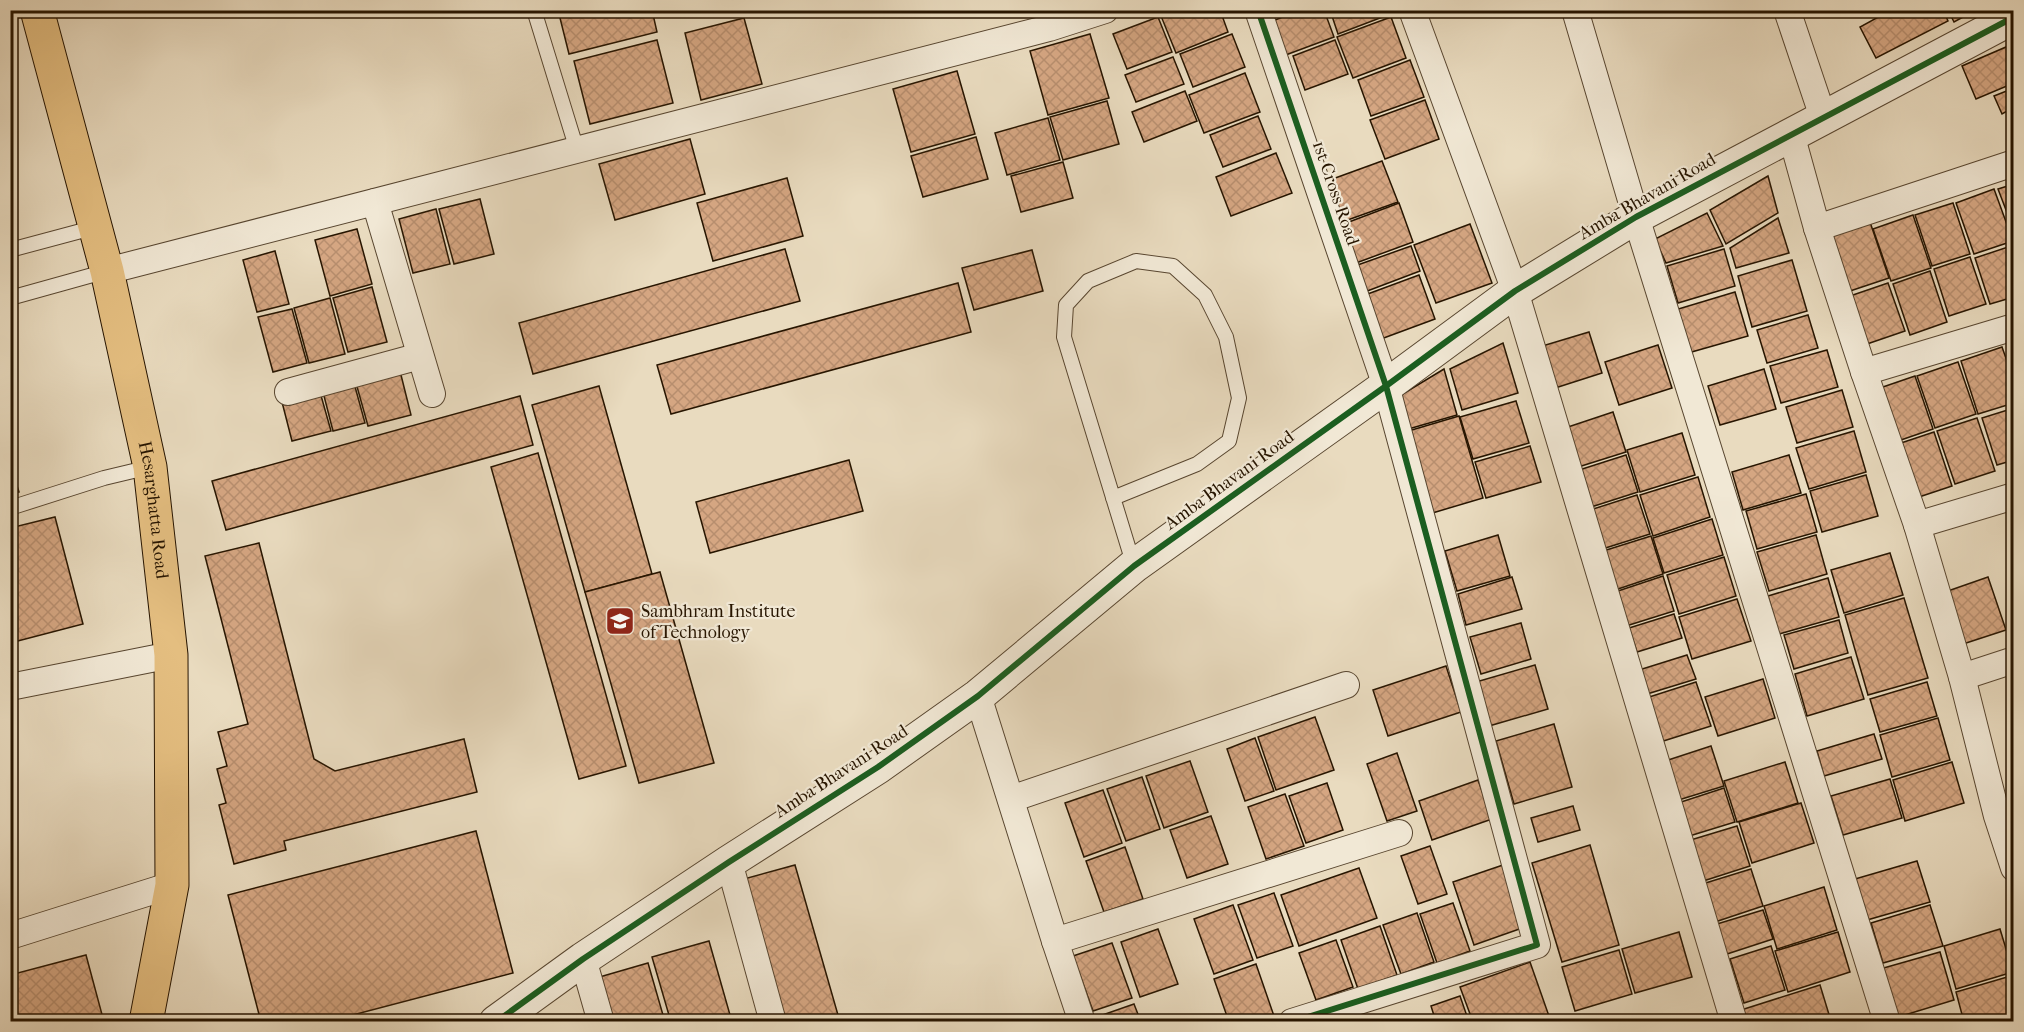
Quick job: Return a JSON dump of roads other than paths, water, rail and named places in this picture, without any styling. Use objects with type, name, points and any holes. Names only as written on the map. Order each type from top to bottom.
[{"type":"main road","name":"Hesarghatta Road","points":[[37,10],[107,271],[150,466],[171,655],[172,885],[146,1022]]},
{"type":"street","points":[[107,271],[577,150],[1047,19],[1105,10]]},
{"type":"street","name":"1st Cross Road","points":[[1258,10],[1386,386],[1538,945],[1292,1022]]},
{"type":"street","points":[[1412,10],[1515,291],[1734,1022]]},
{"type":"street","points":[[1575,10],[1636,217],[1887,1022]]},
{"type":"street","points":[[1787,10],[1823,117]]},
{"type":"street","name":"Amba Bhavani Road","points":[[496,1022],[583,959],[878,767],[978,696],[1134,566],[1515,291],[1636,217],[2013,17]]},
{"type":"street","points":[[1791,134],[1817,228],[1917,525],[2006,814],[2013,868]]},
{"type":"street","points":[[1817,228],[2013,163]]},
{"type":"street","points":[[375,202],[432,394]]},
{"type":"street","points":[[1864,372],[2013,327]]},
{"type":"street","points":[[288,392],[420,356]]},
{"type":"street","points":[[1917,525],[2013,496]]},
{"type":"street","points":[[10,687],[171,655]]},
{"type":"street","points":[[1962,677],[2013,660]]},
{"type":"street","points":[[1011,799],[1346,686]]},
{"type":"street","points":[[978,696],[1082,1022]]},
{"type":"street","points":[[1055,941],[1399,833]]},
{"type":"street","points":[[729,862],[773,1022]]},
{"type":"street","points":[[10,936],[172,885]]},
{"type":"street","points":[[583,959],[601,1022]]},
{"type":"lane","points":[[534,10],[577,150]]},
{"type":"lane","points":[[10,250],[96,227]]},
{"type":"lane","points":[[1113,498],[1197,464],[1229,441],[1239,398],[1226,337],[1204,295],[1173,266],[1136,261],[1088,281],[1066,305],[1064,337],[1113,498],[1134,566]]},
{"type":"lane","points":[[10,298],[107,271]]},
{"type":"lane","points":[[10,508],[150,466]]},
{"type":"place","name":"Sambhram Institute of Technology","points":[[620,621]]}]
